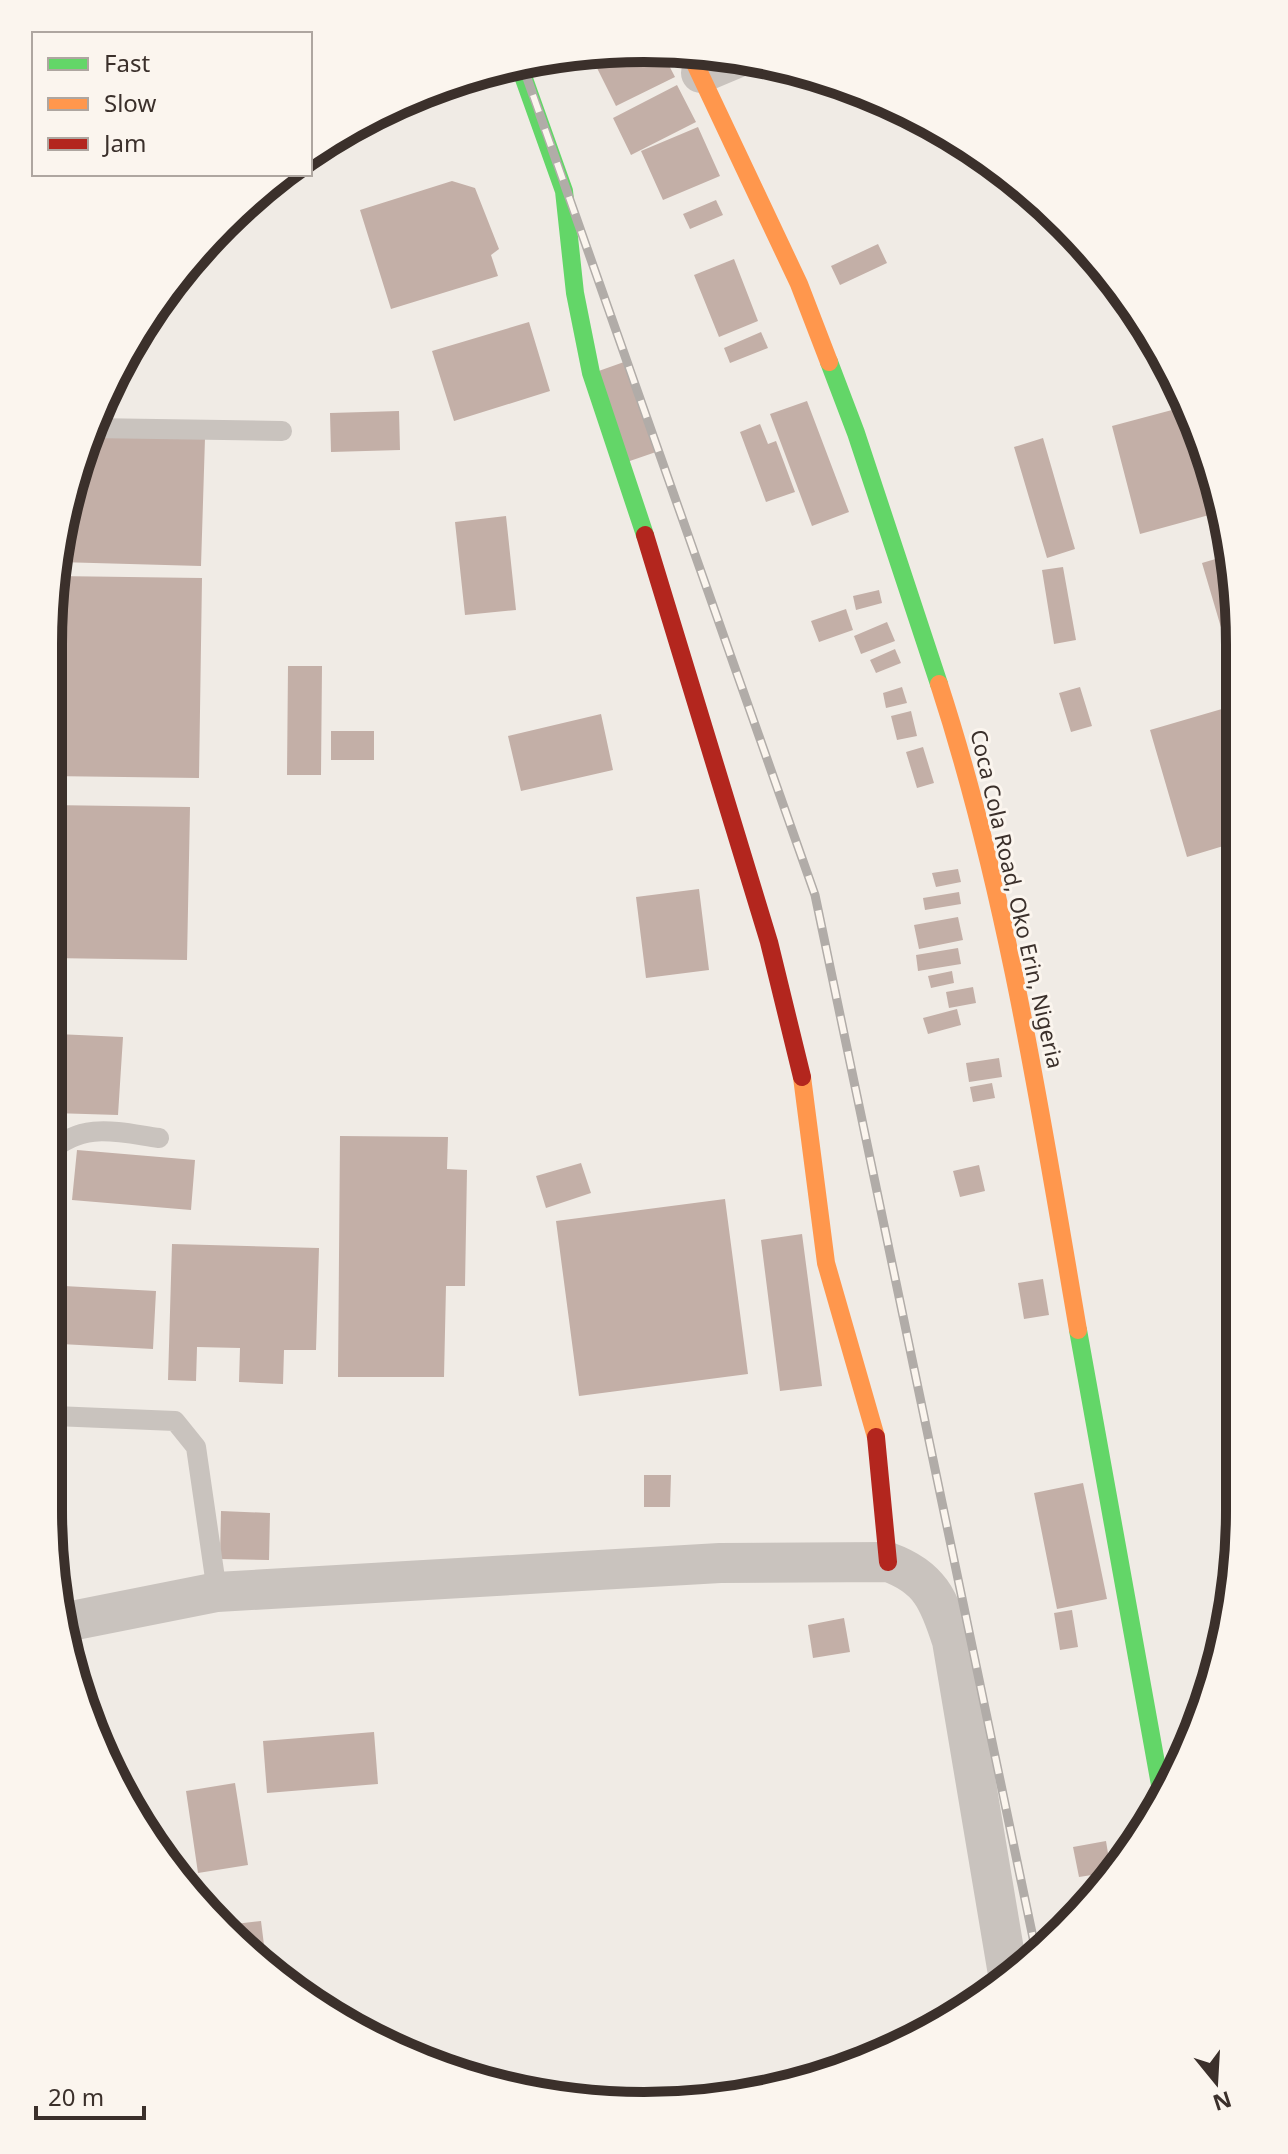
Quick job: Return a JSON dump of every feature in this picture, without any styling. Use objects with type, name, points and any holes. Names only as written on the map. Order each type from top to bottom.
[{"type":"street","name":"Coca Cola Road, Oko Erin, Nigeria","points":[[696,64],[805,299],[856,433],[956,737],[1003,932],[1041,1114],[1115,1548],[1159,1780]]},
{"type":"street","points":[[523,75],[564,191],[575,293],[591,373],[624,467],[769,942],[806,1094],[815,1195],[826,1263],[878,1442],[888,1562]]},
{"type":"street","points":[[72,1621],[217,1592],[720,1563],[888,1562],[913,1571],[939,1601],[952,1641],[1007,1965]]},
{"type":"lane","points":[[103,428],[282,431]]},
{"type":"lane","points":[[62,1140],[91,1129],[159,1138]]},
{"type":"lane","points":[[62,1416],[175,1421],[196,1447],[217,1592]]},
{"type":"building","points":[[668,63],[675,77],[616,106],[595,64]]},
{"type":"building","points":[[677,85],[696,122],[631,155],[613,118]]},
{"type":"building","points":[[698,127],[720,176],[663,200],[641,151]]},
{"type":"building","points":[[452,181],[475,188],[499,249],[491,255],[498,276],[391,309],[360,210]]},
{"type":"building","points":[[716,200],[723,215],[690,229],[683,214]]},
{"type":"building","points":[[878,244],[887,263],[840,285],[831,266]]},
{"type":"building","points":[[734,259],[758,321],[719,337],[694,275]]},
{"type":"building","points":[[529,322],[550,391],[454,421],[432,351]]},
{"type":"building","points":[[761,332],[768,348],[730,363],[724,348]]},
{"type":"building","points":[[624,362],[656,452],[624,463],[593,373]]},
{"type":"building","points":[[807,401],[849,512],[812,526],[770,414]]},
{"type":"building","points":[[1176,409],[1195,457],[1211,514],[1140,534],[1112,426]]},
{"type":"building","points":[[399,411],[400,450],[331,452],[330,413]]},
{"type":"building","points":[[760,424],[768,444],[776,441],[795,492],[766,502],[740,432]]},
{"type":"building","points":[[101,436],[205,438],[201,566],[68,562],[82,493]]},
{"type":"building","points":[[1043,438],[1075,549],[1047,558],[1014,447]]},
{"type":"building","points":[[506,516],[516,610],[465,615],[455,522]]},
{"type":"building","points":[[1219,558],[1226,644],[1202,563]]},
{"type":"building","points":[[1063,567],[1076,640],[1054,644],[1042,570]]},
{"type":"building","points":[[66,576],[202,578],[199,778],[62,776],[62,644]]},
{"type":"building","points":[[879,590],[882,603],[856,610],[853,596]]},
{"type":"building","points":[[846,609],[853,630],[819,642],[811,621]]},
{"type":"building","points":[[887,622],[895,641],[861,654],[854,636]]},
{"type":"building","points":[[895,649],[901,663],[876,673],[870,660]]},
{"type":"building","points":[[288,666],[322,666],[321,775],[287,775]]},
{"type":"building","points":[[902,687],[907,703],[886,708],[883,693]]},
{"type":"building","points":[[1080,687],[1092,726],[1071,732],[1059,693]]},
{"type":"building","points":[[1226,708],[1226,845],[1187,857],[1150,730]]},
{"type":"building","points":[[911,711],[917,736],[897,740],[891,716]]},
{"type":"building","points":[[601,714],[613,770],[521,791],[508,736]]},
{"type":"building","points":[[331,731],[374,731],[374,760],[331,760]]},
{"type":"building","points":[[923,747],[934,783],[917,788],[906,752]]},
{"type":"building","points":[[62,805],[190,807],[187,960],[62,958]]},
{"type":"building","points":[[958,869],[961,882],[936,887],[932,873]]},
{"type":"building","points":[[699,889],[709,970],[646,978],[636,897]]},
{"type":"building","points":[[959,892],[961,904],[925,910],[923,898]]},
{"type":"building","points":[[958,917],[963,940],[919,949],[914,925]]},
{"type":"building","points":[[958,948],[961,964],[918,971],[916,955]]},
{"type":"building","points":[[952,971],[954,983],[931,988],[928,976]]},
{"type":"building","points":[[973,987],[976,1003],[949,1008],[946,992]]},
{"type":"building","points":[[957,1009],[961,1025],[928,1034],[923,1018]]},
{"type":"building","points":[[62,1034],[123,1037],[118,1115],[62,1113]]},
{"type":"building","points":[[999,1058],[1002,1077],[969,1082],[966,1063]]},
{"type":"building","points":[[992,1083],[995,1098],[973,1102],[970,1087]]},
{"type":"building","points":[[340,1136],[448,1137],[447,1169],[467,1170],[465,1286],[446,1286],[444,1377],[338,1377]]},
{"type":"building","points":[[77,1150],[195,1160],[191,1210],[72,1200]]},
{"type":"building","points":[[581,1163],[591,1193],[546,1208],[536,1176]]},
{"type":"building","points":[[979,1165],[985,1191],[960,1197],[953,1171]]},
{"type":"building","points":[[725,1199],[748,1374],[579,1396],[556,1221]]},
{"type":"building","points":[[802,1234],[822,1386],[780,1391],[761,1240]]},
{"type":"building","points":[[172,1244],[319,1248],[316,1350],[284,1350],[283,1384],[239,1382],[240,1348],[197,1347],[196,1381],[168,1380]]},
{"type":"building","points":[[1043,1279],[1049,1315],[1024,1319],[1018,1283]]},
{"type":"building","points":[[64,1286],[156,1291],[153,1349],[62,1344]]},
{"type":"building","points":[[644,1475],[671,1475],[670,1507],[644,1507]]},
{"type":"building","points":[[1083,1483],[1107,1599],[1057,1609],[1034,1493]]},
{"type":"building","points":[[221,1511],[270,1513],[269,1560],[220,1559]]},
{"type":"building","points":[[1072,1610],[1078,1647],[1060,1650],[1054,1613]]},
{"type":"building","points":[[844,1618],[850,1652],[813,1658],[808,1625]]},
{"type":"building","points":[[374,1732],[378,1784],[267,1793],[263,1741]]},
{"type":"building","points":[[235,1783],[248,1865],[198,1873],[186,1791]]},
{"type":"building","points":[[1106,1841],[1109,1860],[1098,1874],[1079,1877],[1073,1847]]},
{"type":"building","points":[[261,1921],[265,1952],[260,1948],[234,1924]]},
{"type":"railway","points":[[526,74],[815,895],[1034,1942]]},
{"type":"traffic: fast","points":[[523,75],[564,191],[575,293],[591,373],[645,535]]},
{"type":"traffic: fast","points":[[829,362],[856,433],[939,684]]},
{"type":"traffic: fast","points":[[1078,1330],[1159,1780]]},
{"type":"traffic: slow","points":[[695,64],[799,284],[829,362]]},
{"type":"traffic: slow","points":[[939,684],[963,763],[1003,923],[1036,1086],[1078,1330]]},
{"type":"traffic: slow","points":[[802,1077],[826,1263],[876,1437]]},
{"type":"traffic: jam","points":[[645,535],[769,942],[802,1077]]},
{"type":"traffic: jam","points":[[876,1437],[888,1562]]}]
